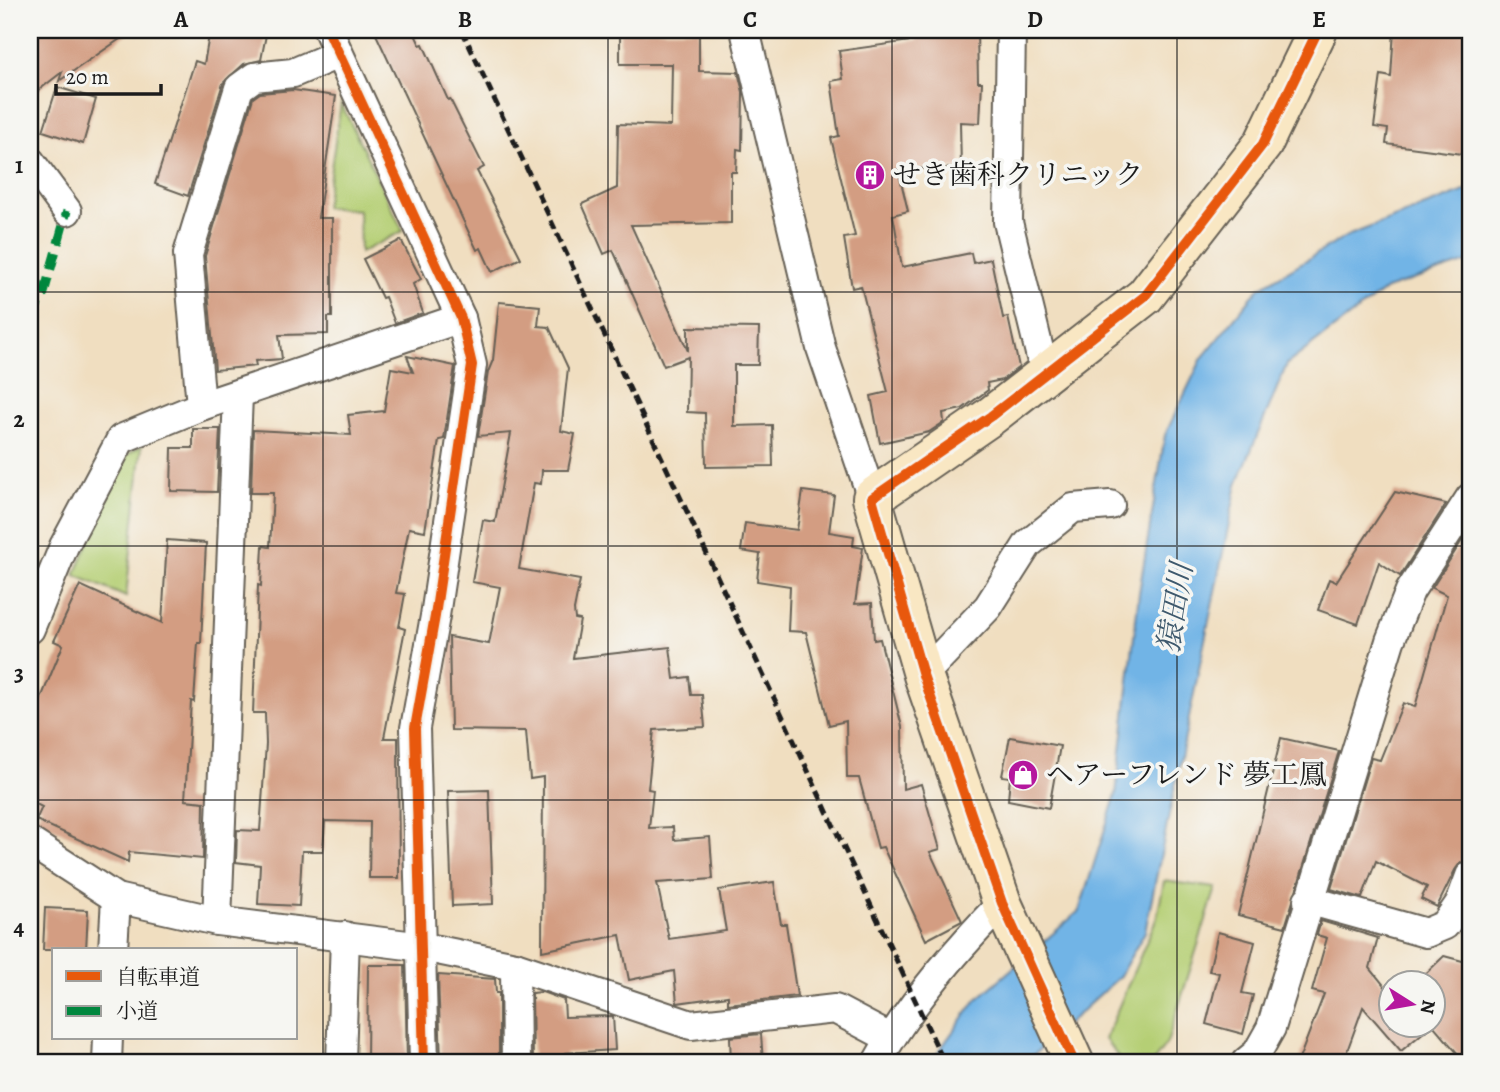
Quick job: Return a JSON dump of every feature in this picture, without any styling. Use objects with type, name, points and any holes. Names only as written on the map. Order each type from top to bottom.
[{"type":"street","points":[[745,30],[821,348],[872,498],[923,675],[1016,939],[1074,1062]]},
{"type":"street","points":[[1011,30],[1008,222],[1045,374]]},
{"type":"street","points":[[872,498],[991,416],[1145,296],[1264,144],[1318,30]]},
{"type":"street","points":[[201,407],[188,254],[239,88],[254,77],[293,73],[333,42],[461,318],[472,365],[435,616],[415,727],[424,1062]]},
{"type":"street","points":[[30,161],[67,211]]},
{"type":"street","points":[[30,629],[64,546],[121,439],[201,407],[461,318]]},
{"type":"street","points":[[217,921],[238,395]]},
{"type":"street","points":[[1246,1062],[1257,1053],[1271,1028],[1308,900],[1390,641],[1410,592],[1470,498]]},
{"type":"street","points":[[923,675],[988,607],[1028,544],[1073,508],[1110,505]]},
{"type":"street","points":[[30,842],[116,898],[217,921],[423,947],[515,966],[691,1025],[835,1009],[883,1050],[972,934],[1002,903]]},
{"type":"street","points":[[1308,900],[1426,933],[1445,925],[1460,903],[1470,876]]},
{"type":"street","points":[[113,948],[116,898]]},
{"type":"street","points":[[341,1062],[345,936]]},
{"type":"street","points":[[515,966],[516,1062]]},
{"type":"street","points":[[107,1062],[108,1040]]},
{"type":"green space","points":[[341,103],[403,231],[360,253],[359,210],[325,207]]},
{"type":"green space","points":[[142,445],[126,597],[75,575],[124,457]]},
{"type":"green space","points":[[1164,881],[1216,888],[1167,1043],[1153,1062],[1122,1062],[1105,1039],[1157,917]]},
{"type":"water","name":"猿田川","points":[[1470,189],[1470,261],[1386,289],[1287,364],[1237,484],[1145,932],[1119,977],[1026,1062],[931,1062],[976,1000],[1079,911],[1116,794],[1139,593],[1165,435],[1202,358],[1259,288],[1347,236]]},
{"type":"building","points":[[30,30],[133,30],[59,81],[62,72],[30,97]]},
{"type":"building","points":[[210,30],[267,30],[261,60],[244,64],[223,83],[188,196],[155,184],[195,61],[204,64]]},
{"type":"building","points":[[374,30],[413,30],[420,45],[423,44],[448,100],[450,99],[484,167],[477,171],[521,258],[492,272],[481,248],[477,250]]},
{"type":"building","points":[[620,30],[699,30],[699,71],[738,72],[743,92],[742,150],[737,149],[736,172],[731,172],[731,223],[631,225],[688,351],[688,327],[759,328],[758,365],[734,365],[734,426],[772,425],[773,466],[706,467],[705,413],[687,412],[688,357],[664,366],[613,250],[604,254],[582,204],[617,188],[618,124],[671,126],[672,64],[620,64]]},
{"type":"building","points":[[1394,30],[1470,30],[1470,155],[1386,144],[1388,129],[1374,127],[1381,75],[1391,77]]},
{"type":"building","points":[[977,31],[978,82],[982,82],[980,123],[960,122],[961,168],[898,169],[908,211],[893,215],[902,267],[971,253],[973,263],[991,259],[1003,318],[1008,317],[1019,367],[1002,380],[987,383],[988,390],[962,409],[943,413],[944,422],[929,432],[880,443],[871,396],[888,392],[861,286],[852,288],[844,238],[855,236],[831,138],[839,136],[831,81],[843,79],[839,51],[918,40],[918,32]]},
{"type":"building","points":[[57,87],[96,99],[83,144],[43,131]]},
{"type":"building","points":[[293,90],[336,96],[318,218],[332,218],[332,317],[328,317],[328,334],[279,335],[282,359],[255,361],[256,366],[215,370],[205,256],[253,98],[260,93]]},
{"type":"building","points":[[401,240],[421,279],[413,284],[423,313],[395,323],[385,297],[382,298],[363,259]]},
{"type":"building","points":[[499,302],[540,306],[538,326],[549,327],[568,368],[561,431],[575,434],[568,470],[542,470],[541,484],[534,483],[519,569],[580,580],[574,610],[575,619],[580,620],[573,658],[670,647],[674,679],[689,677],[691,695],[702,695],[705,727],[654,730],[648,789],[653,790],[649,828],[673,827],[674,840],[710,837],[713,879],[657,883],[669,939],[726,931],[719,890],[774,882],[781,924],[786,924],[797,996],[728,1004],[728,996],[677,1003],[674,971],[629,980],[620,935],[542,951],[543,777],[530,779],[526,731],[451,730],[449,637],[489,644],[500,587],[472,582],[483,520],[495,522],[511,433],[478,436],[488,372],[493,360]]},
{"type":"building","points":[[407,356],[455,366],[444,439],[439,440],[425,531],[409,528],[396,593],[405,594],[399,627],[405,629],[384,738],[398,738],[399,878],[369,878],[370,822],[325,821],[323,851],[302,851],[299,906],[258,904],[260,865],[236,862],[237,830],[260,831],[266,744],[265,713],[253,713],[258,585],[261,586],[263,546],[270,547],[273,493],[251,493],[253,430],[351,435],[348,415],[384,411],[391,368],[413,372]]},
{"type":"building","points":[[193,429],[220,429],[217,492],[171,491],[172,448],[193,448]]},
{"type":"building","points":[[803,491],[834,495],[829,532],[854,536],[853,546],[863,548],[855,604],[872,603],[874,640],[880,639],[902,727],[903,789],[921,784],[940,849],[930,852],[962,921],[926,940],[883,847],[878,848],[859,778],[847,778],[846,721],[829,725],[806,632],[788,631],[790,586],[757,581],[760,554],[741,551],[745,523],[797,530]]},
{"type":"building","points":[[1395,492],[1446,504],[1400,576],[1379,562],[1358,624],[1318,610],[1329,579],[1336,582]]},
{"type":"building","points":[[1463,539],[1470,542],[1470,860],[1460,863],[1455,870],[1437,907],[1421,899],[1427,887],[1376,861],[1362,898],[1331,889],[1371,758],[1380,760],[1403,703],[1415,707],[1447,595],[1432,588]]},
{"type":"building","points":[[167,540],[206,543],[201,643],[198,643],[194,702],[191,701],[185,800],[204,802],[203,859],[129,852],[128,862],[36,820],[42,807],[30,801],[30,725],[63,645],[54,641],[80,585],[162,623]]},
{"type":"building","points":[[1010,737],[1060,746],[1049,808],[1008,800],[1010,777],[1002,776]]},
{"type":"building","points":[[1281,738],[1339,751],[1285,927],[1238,915]]},
{"type":"building","points":[[489,790],[493,904],[452,906],[448,791]]},
{"type":"building","points":[[45,908],[88,910],[86,948],[43,950]]},
{"type":"building","points":[[1321,921],[1378,938],[1370,968],[1378,978],[1378,1024],[1363,1007],[1343,1062],[1298,1062],[1324,994],[1312,991],[1327,938],[1317,935]]},
{"type":"building","points":[[1218,932],[1255,942],[1242,993],[1253,995],[1243,1034],[1206,1024],[1219,973],[1209,971]]},
{"type":"building","points":[[1444,956],[1470,963],[1470,1062],[1465,1062],[1446,1040],[1448,970],[1430,970]]},
{"type":"building","points":[[368,965],[405,965],[407,1062],[367,1062]]},
{"type":"building","points":[[438,975],[495,979],[496,993],[499,993],[499,1062],[441,1062]]},
{"type":"building","points":[[542,992],[564,1000],[565,1017],[613,1016],[615,1050],[565,1053],[566,1062],[533,1062],[532,993]]},
{"type":"building","points":[[761,1034],[763,1062],[731,1062],[730,1037]]},
{"type":"building","points":[[1392,1040],[1414,1040],[1401,1051]]},
{"type":"railway","points":[[462,30],[944,1062]]},
{"type":"marked path","points":[[30,319],[44,293],[67,211]]},
{"type":"cycle path","points":[[328,30],[461,318],[472,365],[435,616],[415,728],[424,1062]]},
{"type":"cycle path","points":[[1074,1062],[1002,903],[923,675],[872,498],[991,416],[1145,296],[1263,144],[1318,30]]},
{"type":"place","name":"せき歯科クリニック","points":[[870,175]]},
{"type":"place","name":"ヘアーフレンド 夢工鳳","points":[[1023,775]]}]
